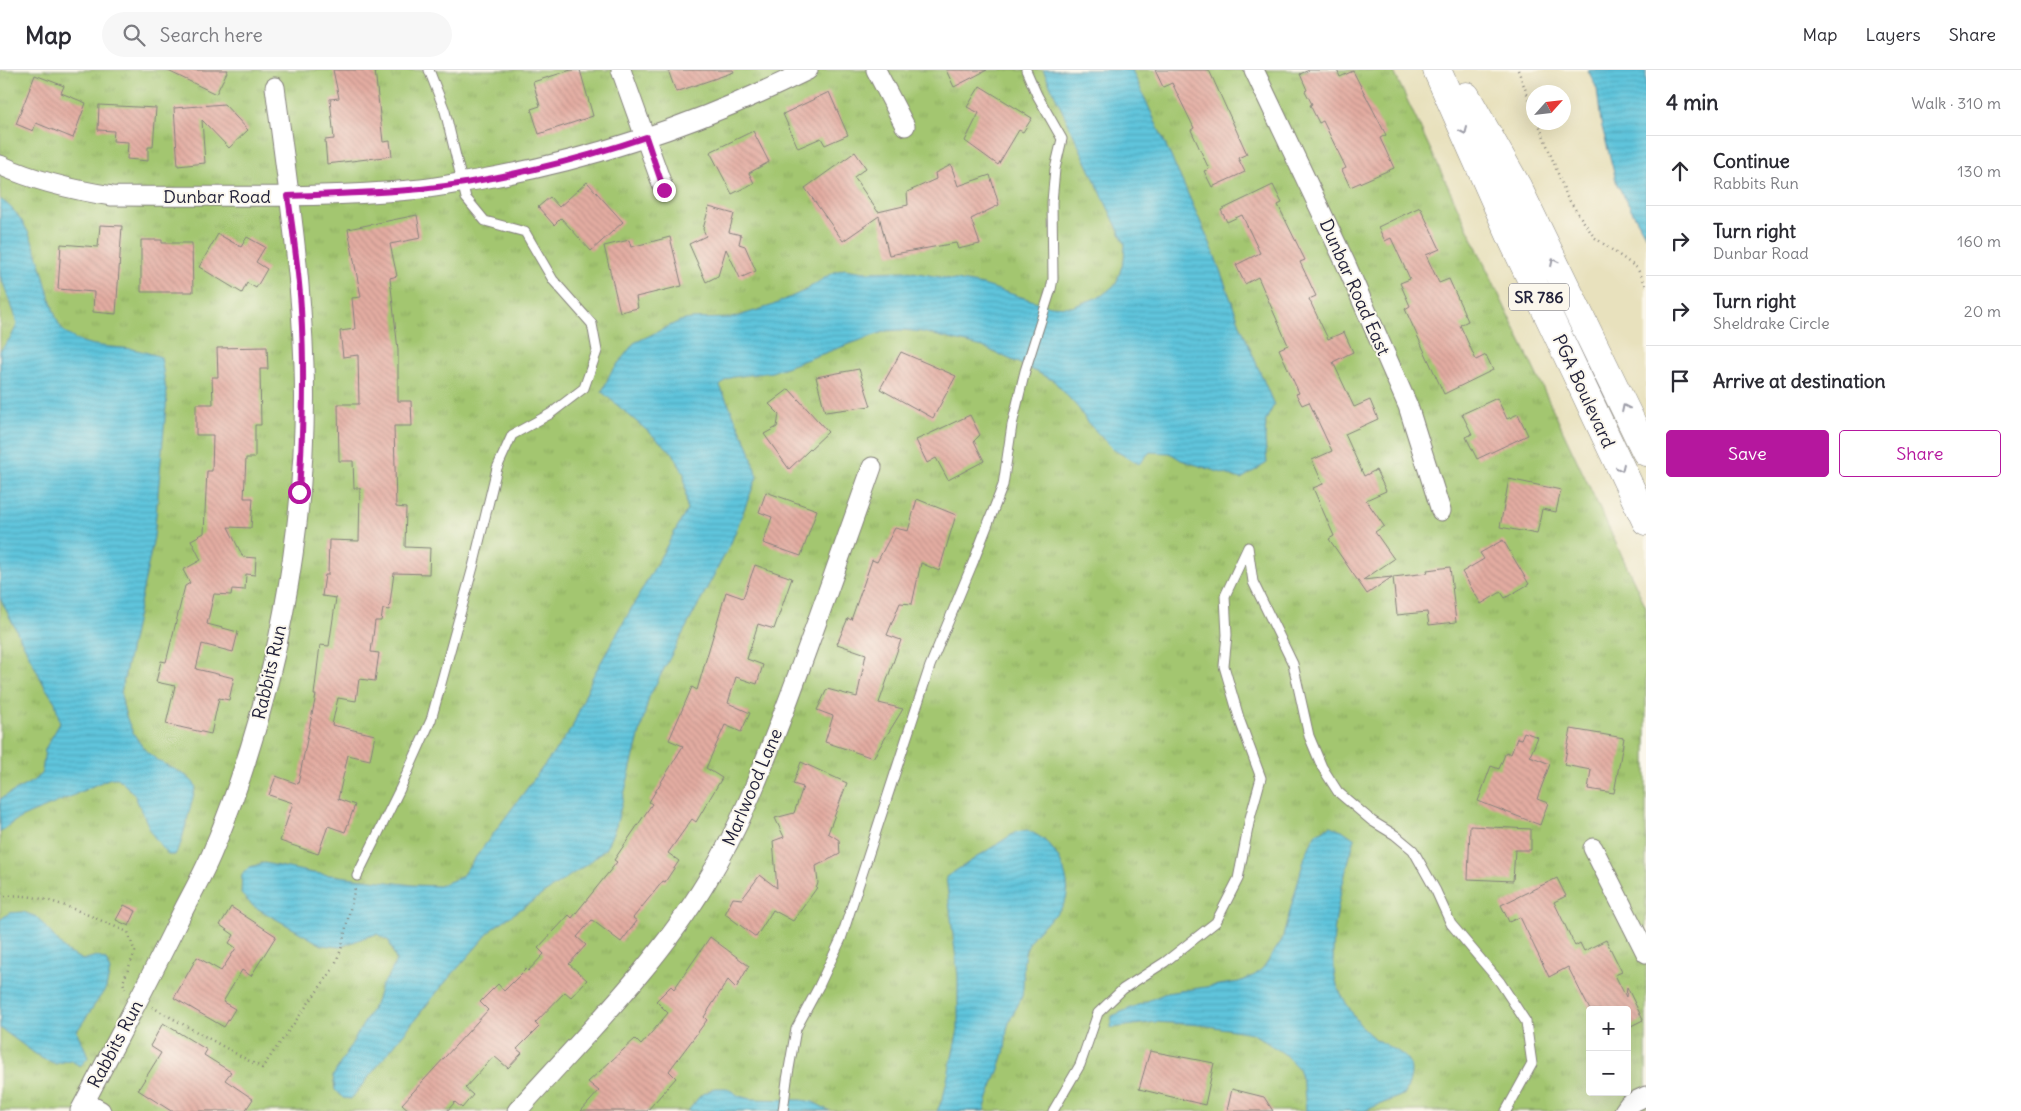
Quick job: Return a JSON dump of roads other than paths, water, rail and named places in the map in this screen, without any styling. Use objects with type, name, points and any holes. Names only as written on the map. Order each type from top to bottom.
[{"type":"main road","name":"PGA Boulevard","points":[[1437,70],[1513,242],[1646,521]]},
{"type":"main road","name":"PGA Boulevard","points":[[1451,70],[1518,188],[1646,452]]},
{"type":"street","points":[[621,70],[664,190]]},
{"type":"street","name":"Dunbar Road","points":[[0,164],[43,181],[112,196],[288,196],[422,189],[578,159],[700,119],[808,70]]},
{"type":"street","points":[[876,70],[905,126]]},
{"type":"street","name":"Dunbar Road East","points":[[1254,70],[1345,262],[1408,406],[1441,510]]},
{"type":"street","name":"Rabbits Run","points":[[88,1108],[138,1000],[214,850],[252,743],[282,617],[298,502],[303,430],[304,367],[301,307],[275,87]]},
{"type":"street","name":"Marlwood Lane","points":[[517,1111],[639,974],[670,935],[708,880],[736,831],[750,801],[804,657],[872,467]]},
{"type":"street","points":[[1594,848],[1646,953]]},
{"type":"street","points":[[1624,1111],[1629,1104],[1646,1096]]},
{"type":"lane","points":[[357,876],[400,789],[431,720],[473,567],[497,468],[512,435],[550,414],[584,388],[597,351],[592,324],[553,280],[525,232],[485,221],[466,198],[445,111],[429,70]]},
{"type":"lane","points":[[783,1111],[796,1029],[820,986],[842,939],[930,666],[1003,485],[1012,425],[1025,371],[1051,290],[1053,279],[1052,202],[1055,169],[1062,139],[1037,95],[1026,70]]},
{"type":"lane","points":[[1053,1111],[1080,1065],[1098,1013],[1123,990],[1166,962],[1216,922],[1238,879],[1250,818],[1261,778],[1240,721],[1224,666],[1228,635],[1225,596],[1248,547],[1253,582],[1293,664],[1309,736],[1322,767],[1338,792],[1372,821],[1395,835],[1413,850],[1436,891],[1451,924],[1500,982],[1526,1022],[1532,1064],[1506,1111]]},
{"type":"water","points":[[1043,70],[1132,70],[1210,243],[1241,327],[1274,405],[1266,420],[1267,463],[1241,479],[1181,460],[1170,453],[1150,452],[1139,464],[1114,450],[1087,422],[1079,409],[1054,381],[983,347],[922,332],[886,331],[772,372],[727,379],[720,386],[749,448],[757,477],[731,543],[649,697],[616,826],[606,848],[590,862],[493,928],[442,986],[351,1099],[343,1098],[335,1090],[333,1076],[376,1002],[381,986],[390,974],[396,960],[389,941],[377,934],[340,947],[322,945],[253,906],[241,894],[242,874],[250,867],[264,863],[313,873],[413,885],[439,886],[461,877],[572,728],[592,678],[687,510],[684,474],[673,453],[602,392],[610,374],[634,343],[680,321],[732,318],[771,306],[804,291],[832,273],[844,269],[866,272],[907,271],[983,285],[1050,306],[1072,307],[1101,296],[1116,284],[1124,260],[1125,244]]},
{"type":"water","points":[[1588,70],[1646,70],[1646,236],[1617,184],[1601,123],[1597,89]]},
{"type":"water","points":[[0,199],[20,218],[27,230],[38,258],[56,318],[66,333],[89,344],[132,349],[161,357],[167,397],[154,537],[121,693],[129,723],[145,749],[161,762],[184,775],[196,786],[181,843],[175,855],[168,855],[152,834],[134,794],[118,778],[111,778],[27,815],[13,822],[0,833],[0,799],[33,781],[42,773],[45,749],[60,723],[55,702],[45,687],[0,598],[0,351],[11,337],[17,325],[0,275]]},
{"type":"water","points":[[1331,826],[1342,830],[1355,839],[1345,873],[1334,932],[1334,969],[1337,985],[1344,1000],[1363,1028],[1377,1040],[1403,1055],[1408,1061],[1411,1069],[1410,1080],[1405,1094],[1364,1111],[1306,1111],[1304,1087],[1298,1068],[1283,1053],[1252,1033],[1202,1025],[1156,1022],[1111,1028],[1112,1016],[1166,993],[1239,982],[1255,975],[1264,967],[1282,940],[1305,856],[1316,833]]},
{"type":"water","points":[[1027,830],[1047,843],[1055,852],[1067,881],[1067,894],[1063,905],[1040,928],[1026,950],[1022,996],[1009,1023],[1005,1050],[984,1111],[937,1111],[943,1098],[958,1030],[958,976],[946,877],[1016,832]]},
{"type":"water","points":[[23,912],[37,917],[67,952],[83,960],[96,956],[106,960],[110,971],[106,988],[77,1031],[88,1058],[80,1066],[70,1060],[56,1064],[41,1058],[0,1028],[0,920],[9,913]]},
{"type":"water","points":[[714,1088],[727,1088],[739,1096],[750,1099],[813,1102],[830,1111],[688,1111],[700,1096]]}]
